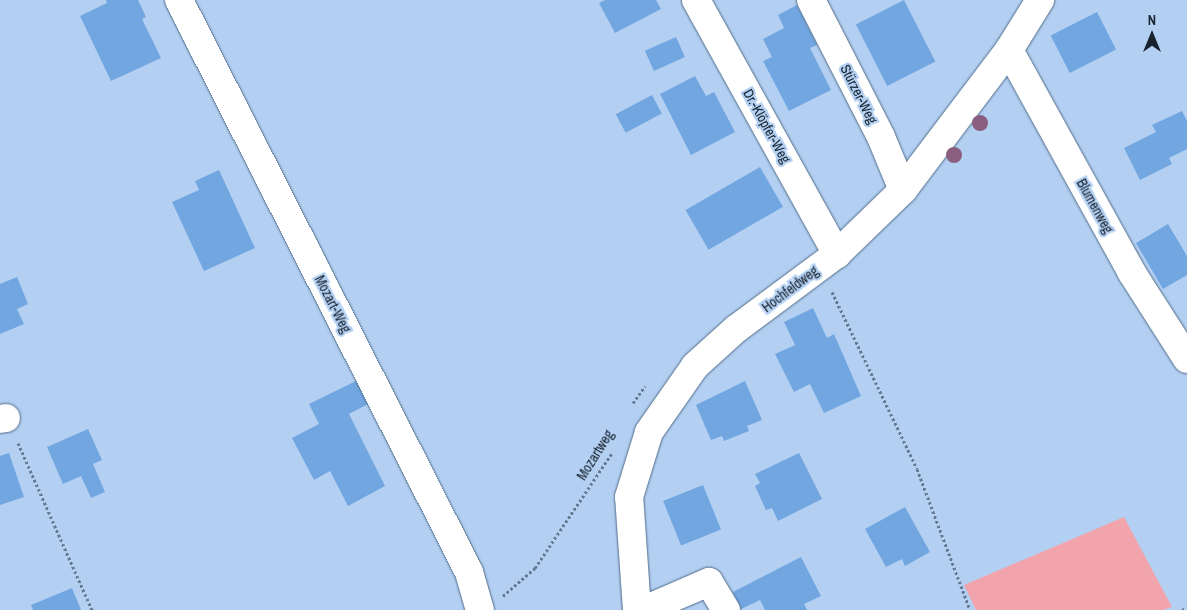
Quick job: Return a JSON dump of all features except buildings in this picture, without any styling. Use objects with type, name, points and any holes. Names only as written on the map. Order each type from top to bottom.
[{"type":"street","name":"Mozart-Weg","points":[[179,0],[469,572],[481,609]]},
{"type":"street","name":"Dr.-Klöpfer-Weg","points":[[696,0],[828,261]]},
{"type":"street","name":"Stürzer-Weg","points":[[811,0],[881,138],[903,190]]},
{"type":"street","name":"Hochfeldweg","points":[[637,610],[629,498],[649,432],[695,366],[736,329],[828,261],[903,190],[1010,50],[1040,0]]},
{"type":"street","name":"Blumenweg","points":[[1010,50],[1132,273],[1187,359]]},
{"type":"street","points":[[644,610],[709,582],[726,610]]},
{"type":"path","points":[[828,261],[917,469],[970,610]]},
{"type":"path","points":[[632,405],[636,396],[648,382]]},
{"type":"path","points":[[3,418],[92,610]]},
{"type":"path","name":"Mozartweg","points":[[481,609],[508,593],[535,568],[615,449]]},
{"type":"path","points":[[1182,610],[1187,608]]},
{"type":"shaded area","points":[[1124,517],[1172,607],[1163,610],[976,610],[964,585]]}]
